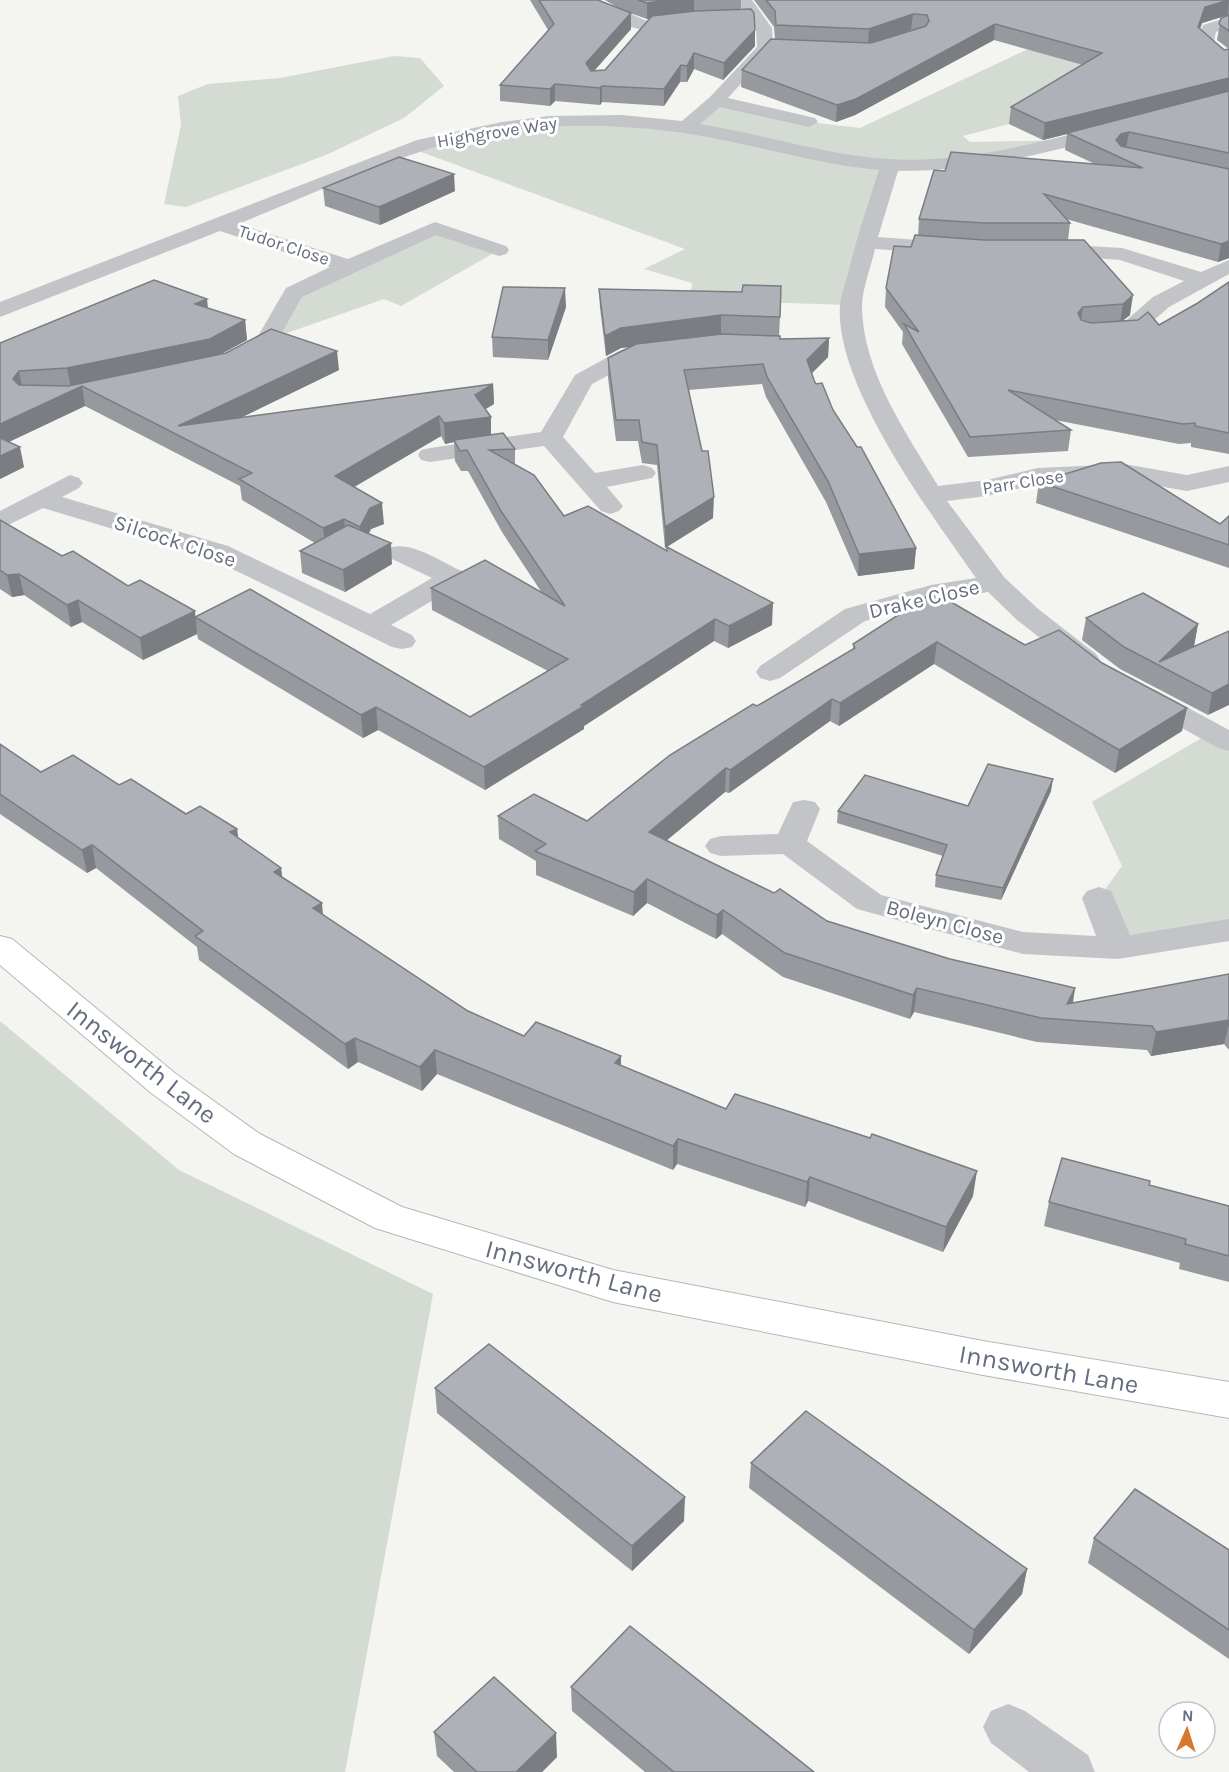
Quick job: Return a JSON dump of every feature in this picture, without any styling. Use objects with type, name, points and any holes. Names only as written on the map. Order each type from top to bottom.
[{"type":"street","points":[[685,128],[716,101],[765,48],[764,28],[744,0]]},
{"type":"street","points":[[594,3],[615,15],[646,26],[665,23]]},
{"type":"street","points":[[736,18],[757,17]]},
{"type":"street","points":[[1229,22],[1209,29],[1205,43],[1229,60]]},
{"type":"street","points":[[630,44],[646,26]]},
{"type":"street","points":[[765,48],[788,49]]},
{"type":"street","points":[[716,101],[809,122]]},
{"type":"street","name":"Highgrove Way","points":[[0,310],[424,144],[487,130],[549,121],[621,121],[742,137],[831,158],[890,165],[984,159],[1023,153],[1126,126],[1100,115]]},
{"type":"street","points":[[890,165],[866,242],[851,305],[844,348],[930,495],[994,583],[1027,614],[1114,680],[1229,741]]},
{"type":"street","points":[[408,219],[499,250]]},
{"type":"street","name":"Tudor Close","points":[[218,224],[349,266]]},
{"type":"street","name":"Tudor Close","points":[[219,366],[267,340],[294,293],[435,228]]},
{"type":"street","points":[[866,242],[982,250]]},
{"type":"street","points":[[1028,250],[1085,250],[1122,254],[1203,280]]},
{"type":"street","points":[[1088,333],[1136,335],[1161,302],[1229,266]]},
{"type":"street","points":[[550,438],[583,380],[629,355],[675,349]]},
{"type":"street","points":[[430,455],[550,438]]},
{"type":"street","points":[[550,438],[610,506]]},
{"type":"street","name":"Parr Close","points":[[930,495],[987,488],[1038,476],[1113,472],[1191,492],[1229,474]]},
{"type":"street","points":[[589,482],[643,473]]},
{"type":"street","points":[[0,521],[70,483]]},
{"type":"street","name":"Silcock Close","points":[[40,499],[219,552],[402,641]]},
{"type":"street","points":[[370,626],[452,577],[401,553]]},
{"type":"street","name":"Drake Close","points":[[770,672],[855,615],[931,593],[994,583]]},
{"type":"street","name":"Drake Close","points":[[824,605],[855,615]]},
{"type":"street","points":[[721,846],[790,843],[804,808]]},
{"type":"street","name":"Boleyn Close","points":[[790,843],[869,902],[1023,943],[1118,948],[1229,930]]},
{"type":"street","points":[[1099,898],[1118,948]]},
{"type":"street","name":"Innsworth Lane","points":[[0,947],[164,1083],[247,1144],[389,1218],[613,1286],[983,1358],[1229,1400]]},
{"type":"street","points":[[1008,1727],[1070,1772]]},
{"type":"shaded area","points":[[1071,29],[1098,64],[1009,124],[963,136],[970,142],[1076,140],[1023,153],[890,165],[851,305],[690,300],[692,283],[644,269],[685,249],[413,149],[549,121],[685,128],[716,101],[809,122],[860,128]]},
{"type":"shaded area","points":[[394,56],[420,58],[444,86],[404,118],[326,155],[186,207],[164,204],[181,125],[178,96],[208,84],[280,78]]},
{"type":"shaded area","points":[[435,228],[499,250],[401,306],[384,299],[267,340],[294,293]]},
{"type":"shaded area","points":[[1212,732],[1229,742],[1229,930],[1118,948],[1099,898],[1122,866],[1092,802]]},
{"type":"shaded area","points":[[0,1021],[179,1170],[433,1294],[345,1772],[0,1772]]},
{"type":"building","points":[[539,0],[598,0],[631,13],[586,63],[591,71],[605,70],[652,16],[695,11],[751,9],[754,13],[755,30],[724,63],[694,53],[687,66],[681,65],[664,89],[602,86],[600,88],[555,84],[550,89],[500,85],[554,24]]},
{"type":"building","points":[[638,0],[669,0],[647,3]]},
{"type":"building","points":[[766,0],[1229,0],[1205,7],[1198,27],[1224,50],[1229,49],[1229,78],[1045,123],[1011,107],[1102,53],[995,24],[856,99],[837,105],[742,70],[771,39],[871,43],[926,26],[929,21],[927,15],[913,14],[869,29],[776,25],[775,11]]},
{"type":"building","points":[[1229,15],[1229,31],[1219,24],[1221,18]]},
{"type":"building","points":[[1229,91],[1229,153],[1129,132],[1121,134],[1116,140],[1121,146],[1229,169],[1229,241],[1221,244],[1044,194],[1070,223],[984,223],[919,219],[934,170],[945,171],[951,152],[1143,168],[1067,133]]},
{"type":"building","points":[[399,157],[454,174],[379,207],[323,188]]},
{"type":"building","points":[[915,235],[984,240],[1084,240],[1133,295],[1123,304],[1083,307],[1078,313],[1081,320],[1091,323],[1138,320],[1148,312],[1159,325],[1229,282],[1229,433],[1195,426],[1195,423],[1182,424],[1008,390],[1071,430],[970,437],[904,324],[919,332],[886,288],[894,246],[911,247]]},
{"type":"building","points":[[154,280],[207,299],[195,304],[245,320],[210,339],[67,368],[19,371],[13,379],[19,385],[68,386],[226,353],[271,329],[337,351],[178,426],[493,384],[475,395],[491,417],[444,423],[439,416],[335,476],[382,503],[370,508],[360,527],[344,519],[323,528],[239,479],[252,473],[82,386],[0,424],[0,343]]},
{"type":"building","points":[[743,285],[781,286],[780,317],[721,315],[621,328],[605,336],[599,289],[742,292]]},
{"type":"building","points":[[503,287],[565,288],[548,340],[492,337]]},
{"type":"building","points":[[722,334],[780,336],[780,339],[829,338],[807,360],[814,380],[816,384],[822,383],[833,410],[857,447],[861,447],[916,548],[859,554],[828,481],[767,377],[763,364],[684,370],[702,451],[708,451],[714,497],[665,527],[657,445],[642,442],[639,420],[616,420],[608,358],[636,344]]},
{"type":"building","points":[[503,433],[515,449],[489,450],[534,475],[564,516],[588,506],[667,551],[667,547],[773,603],[729,626],[715,619],[581,705],[584,706],[484,767],[376,707],[361,715],[195,617],[250,589],[470,717],[568,659],[431,588],[485,560],[565,606],[501,511],[467,450],[460,451],[454,440]]},
{"type":"building","points":[[0,438],[20,447],[0,456]]},
{"type":"building","points":[[1121,462],[1220,524],[1229,516],[1229,545],[1039,482],[1101,463]]},
{"type":"building","points":[[0,520],[62,556],[73,551],[128,586],[140,580],[195,611],[140,638],[78,600],[67,605],[19,574],[7,575],[0,570]]},
{"type":"building","points":[[348,525],[391,543],[343,570],[300,551]]},
{"type":"building","points":[[934,592],[1025,645],[1059,630],[1102,663],[1187,708],[1119,750],[937,642],[840,703],[832,699],[730,770],[726,768],[649,832],[774,893],[780,889],[827,921],[950,959],[1075,988],[1067,1004],[1229,974],[1229,1020],[1156,1032],[1152,1026],[1041,1018],[917,988],[913,995],[785,953],[723,910],[717,915],[647,879],[634,892],[535,851],[546,844],[498,816],[534,794],[587,821],[670,755],[753,704],[757,706],[855,648],[853,644]]},
{"type":"building","points":[[1143,593],[1198,624],[1159,662],[1229,631],[1229,684],[1212,693],[1124,647],[1086,618]]},
{"type":"building","points":[[0,744],[41,772],[73,755],[119,785],[131,779],[186,814],[200,806],[237,829],[230,832],[281,868],[274,872],[322,903],[313,908],[468,1011],[524,1036],[536,1022],[621,1056],[615,1063],[726,1109],[735,1094],[870,1138],[872,1134],[977,1171],[946,1227],[810,1177],[807,1182],[678,1139],[673,1146],[435,1050],[420,1067],[355,1038],[345,1044],[195,936],[203,931],[92,845],[82,850],[0,794]]},
{"type":"building","points":[[988,764],[1053,779],[1003,888],[936,875],[947,845],[838,811],[865,775],[968,806]]},
{"type":"building","points":[[1062,1158],[1150,1181],[1149,1185],[1229,1206],[1229,1256],[1185,1244],[1186,1239],[1049,1202]]},
{"type":"building","points":[[489,1344],[685,1497],[632,1546],[435,1388]]},
{"type":"building","points":[[806,1411],[1027,1569],[974,1630],[751,1463]]},
{"type":"building","points":[[1135,1489],[1229,1550],[1229,1630],[1094,1538]]},
{"type":"building","points":[[630,1626],[814,1772],[674,1772],[571,1687]]},
{"type":"building","points":[[494,1677],[556,1733],[516,1772],[477,1772],[434,1732]]}]
